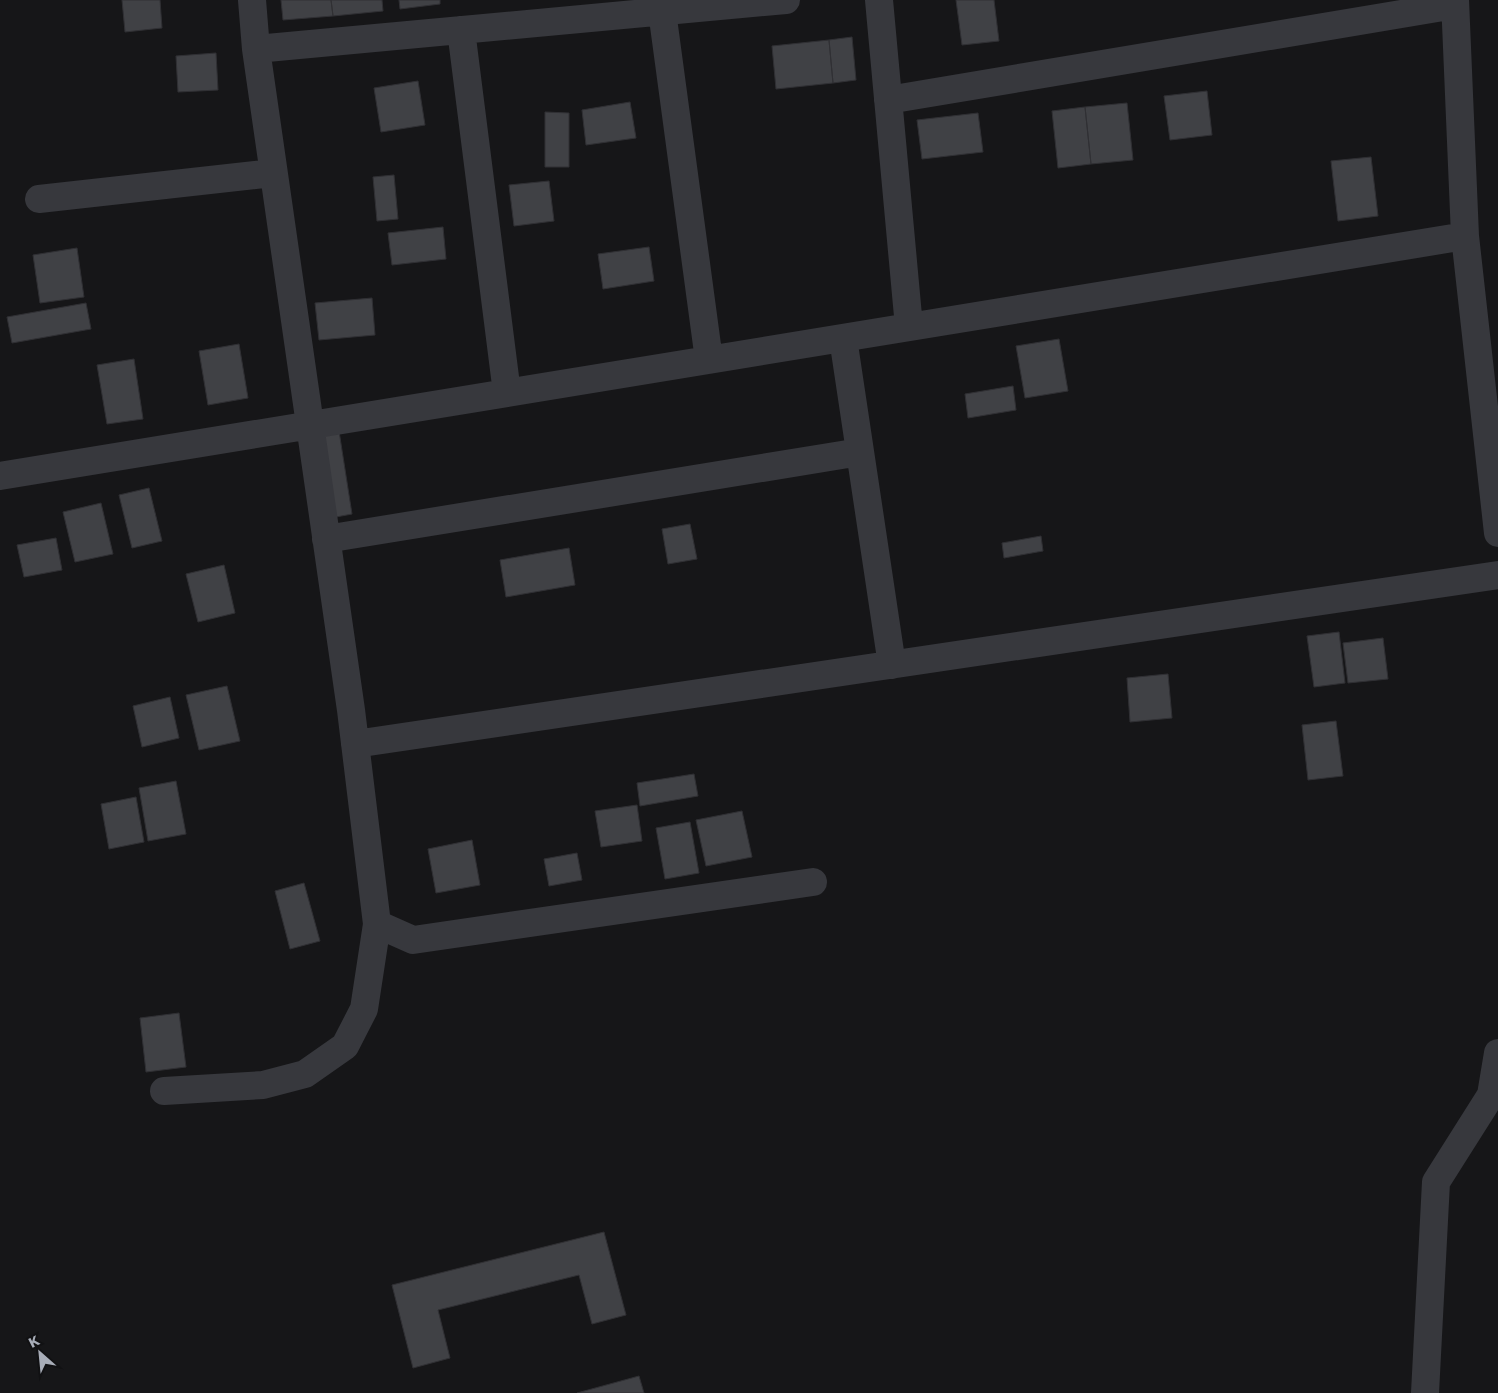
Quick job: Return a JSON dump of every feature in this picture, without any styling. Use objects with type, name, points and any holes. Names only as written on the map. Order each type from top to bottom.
[{"type":"street","points":[[164,1091],[262,1085],[305,1074],[345,1046],[364,1009],[378,924],[355,744],[256,49],[252,0]]},
{"type":"street","points":[[256,49],[786,0]]},
{"type":"street","points":[[879,0],[910,327]]},
{"type":"street","points":[[888,100],[1455,2],[1464,236],[1498,533]]},
{"type":"street","points":[[662,11],[709,360]]},
{"type":"street","points":[[461,30],[507,393]]},
{"type":"street","points":[[38,199],[274,173]]},
{"type":"street","points":[[0,476],[1464,236]]},
{"type":"street","points":[[843,338],[892,665]]},
{"type":"street","points":[[326,539],[860,452]]},
{"type":"street","points":[[355,744],[1498,575]]},
{"type":"street","points":[[378,924],[413,940],[813,882]]},
{"type":"street","points":[[1425,1393],[1436,1182],[1491,1095],[1498,1053]]},
{"type":"building","points":[[122,0],[160,0],[162,28],[125,32]]},
{"type":"building","points":[[281,0],[331,0],[333,16],[283,20]]},
{"type":"building","points":[[331,0],[382,0],[383,11],[333,16]]},
{"type":"building","points":[[399,0],[440,0],[440,4],[400,9]]},
{"type":"building","points":[[956,0],[994,0],[999,41],[962,45]]},
{"type":"building","points":[[852,37],[856,80],[833,83],[829,40]]},
{"type":"building","points":[[829,40],[833,83],[776,89],[772,46]]},
{"type":"building","points":[[216,53],[218,90],[178,92],[176,56]]},
{"type":"building","points":[[418,81],[425,125],[381,132],[374,88]]},
{"type":"building","points":[[1207,91],[1212,135],[1170,140],[1164,96]]},
{"type":"building","points":[[630,102],[636,138],[586,145],[582,110]]},
{"type":"building","points":[[1127,103],[1133,160],[1091,164],[1085,107]]},
{"type":"building","points":[[1085,107],[1091,164],[1058,168],[1052,111]]},
{"type":"building","points":[[545,112],[569,113],[569,167],[545,167]]},
{"type":"building","points":[[978,113],[983,152],[922,159],[917,120]]},
{"type":"building","points":[[1371,157],[1378,216],[1338,221],[1331,161]]},
{"type":"building","points":[[394,175],[398,219],[377,221],[373,177]]},
{"type":"building","points":[[549,181],[554,221],[514,226],[509,185]]},
{"type":"building","points":[[443,227],[446,259],[392,265],[388,233]]},
{"type":"building","points":[[649,247],[654,281],[603,289],[598,254]]},
{"type":"building","points":[[77,248],[84,297],[40,303],[33,255]]},
{"type":"building","points":[[372,298],[375,335],[319,340],[315,303]]},
{"type":"building","points":[[86,303],[91,329],[12,343],[7,317]]},
{"type":"building","points":[[1059,339],[1068,391],[1025,398],[1016,346]]},
{"type":"building","points":[[239,344],[248,398],[208,405],[199,351]]},
{"type":"building","points":[[134,359],[143,419],[107,424],[97,365]]},
{"type":"building","points":[[1013,386],[1016,410],[968,418],[965,394]]},
{"type":"building","points":[[339,431],[352,514],[336,517],[324,433]]},
{"type":"building","points":[[149,488],[162,541],[132,548],[119,495]]},
{"type":"building","points":[[101,503],[113,554],[75,562],[63,512]]},
{"type":"building","points":[[690,524],[697,559],[668,564],[662,529]]},
{"type":"building","points":[[1041,536],[1043,551],[1004,558],[1002,543]]},
{"type":"building","points":[[56,538],[62,570],[24,577],[17,545]]},
{"type":"building","points":[[569,548],[575,585],[506,597],[500,560]]},
{"type":"building","points":[[224,565],[235,613],[198,622],[186,574]]},
{"type":"building","points":[[1339,632],[1345,683],[1314,687],[1307,636]]},
{"type":"building","points":[[1383,638],[1388,679],[1348,683],[1343,643]]},
{"type":"building","points":[[1168,674],[1172,718],[1130,722],[1127,678]]},
{"type":"building","points":[[227,686],[240,741],[199,750],[186,695]]},
{"type":"building","points":[[170,697],[179,738],[142,747],[133,706]]},
{"type":"building","points":[[1336,721],[1343,776],[1308,780],[1302,725]]},
{"type":"building","points":[[694,774],[698,796],[640,806],[637,783]]},
{"type":"building","points":[[176,781],[186,834],[148,841],[139,788]]},
{"type":"building","points":[[136,797],[144,842],[109,849],[101,804]]},
{"type":"building","points":[[637,805],[642,841],[601,847],[595,811]]},
{"type":"building","points":[[742,811],[752,857],[706,866],[696,820]]},
{"type":"building","points":[[690,822],[699,873],[665,879],[656,828]]},
{"type":"building","points":[[472,840],[480,885],[436,893],[428,849]]},
{"type":"building","points":[[577,853],[582,880],[549,886],[544,859]]},
{"type":"building","points":[[304,883],[320,941],[290,949],[275,891]]},
{"type":"building","points":[[179,1013],[186,1067],[146,1072],[140,1018]]},
{"type":"building","points":[[604,1232],[626,1315],[592,1324],[579,1275],[438,1310],[450,1358],[413,1368],[392,1285]]},
{"type":"building","points":[[639,1376],[644,1393],[577,1393]]}]
